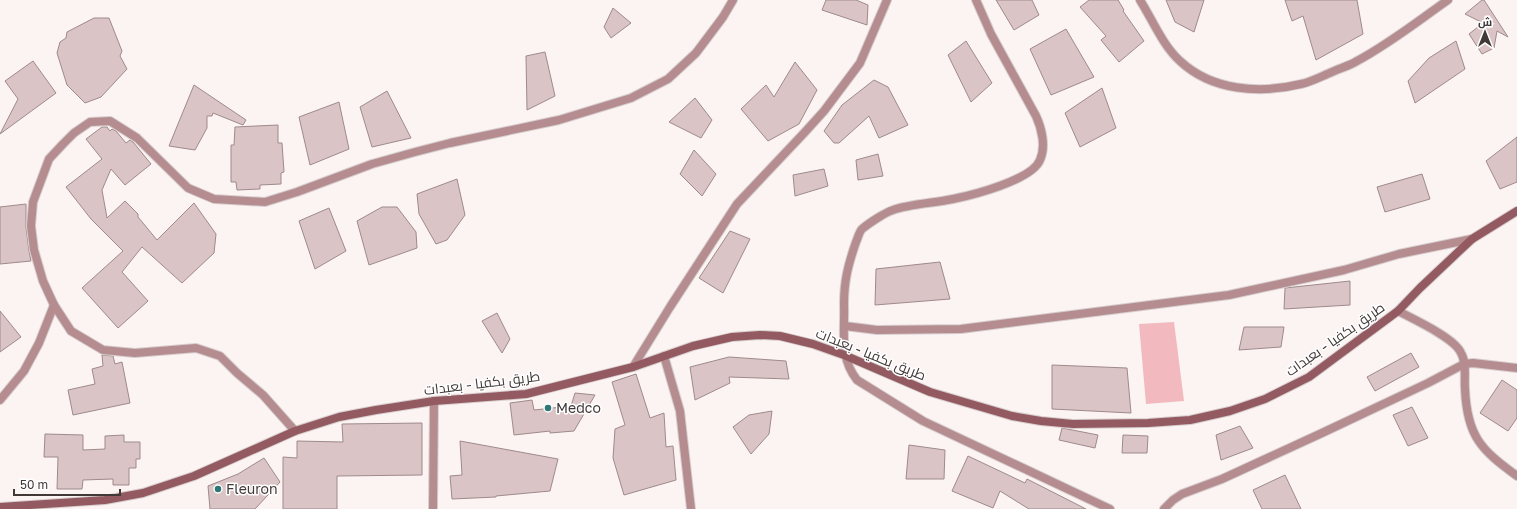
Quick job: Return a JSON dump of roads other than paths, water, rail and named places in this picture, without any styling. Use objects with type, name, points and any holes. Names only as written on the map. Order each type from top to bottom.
[{"type":"main road","name":"طريق بكفيا - بعبدات","points":[[0,507],[106,500],[143,493],[194,476],[295,432],[339,417],[434,401],[526,394],[633,367],[693,346],[732,337],[760,335],[780,336],[813,344],[844,355],[930,392],[1012,416],[1073,424],[1148,423],[1190,420],[1223,413],[1265,399],[1309,377],[1398,311],[1472,239],[1517,211]]},
{"type":"street","points":[[295,432],[263,395],[220,356],[196,348],[135,353],[103,350],[71,331],[54,306],[43,281],[34,250],[31,226],[34,202],[49,159],[74,133],[90,122],[110,121],[137,138],[188,188],[214,199],[265,202],[297,192],[372,164],[450,143],[560,120],[630,98],[668,79],[696,53],[724,17],[733,0]]},
{"type":"street","points":[[633,367],[737,204],[810,127],[860,63],[886,0]]},
{"type":"street","points":[[976,0],[991,34],[1040,124],[1043,143],[1040,160],[1038,165],[1028,173],[1007,183],[955,199],[892,210],[861,230],[847,266],[844,297],[844,355],[850,371],[857,380],[923,421],[1110,509]]},
{"type":"street","points":[[1140,0],[1163,40],[1179,61],[1196,74],[1218,84],[1242,89],[1271,89],[1302,84],[1356,62],[1386,44],[1448,0]]},
{"type":"street","points":[[845,326],[877,330],[961,329],[1229,295],[1344,270],[1399,254],[1472,239]]},
{"type":"street","points":[[0,400],[24,371],[39,342],[54,306]]},
{"type":"street","points":[[1398,311],[1448,339],[1461,352],[1464,364],[1465,399],[1468,420],[1478,442],[1496,462],[1517,476]]},
{"type":"street","points":[[664,356],[680,411],[691,509]]},
{"type":"street","points":[[1164,509],[1182,494],[1222,479],[1322,433],[1428,383],[1464,364],[1473,363],[1517,368]]},
{"type":"street","points":[[433,509],[434,401]]},
{"type":"place","name":"Medco","points":[[548,408]]},
{"type":"place","name":"Fleuron","points":[[218,489]]}]
